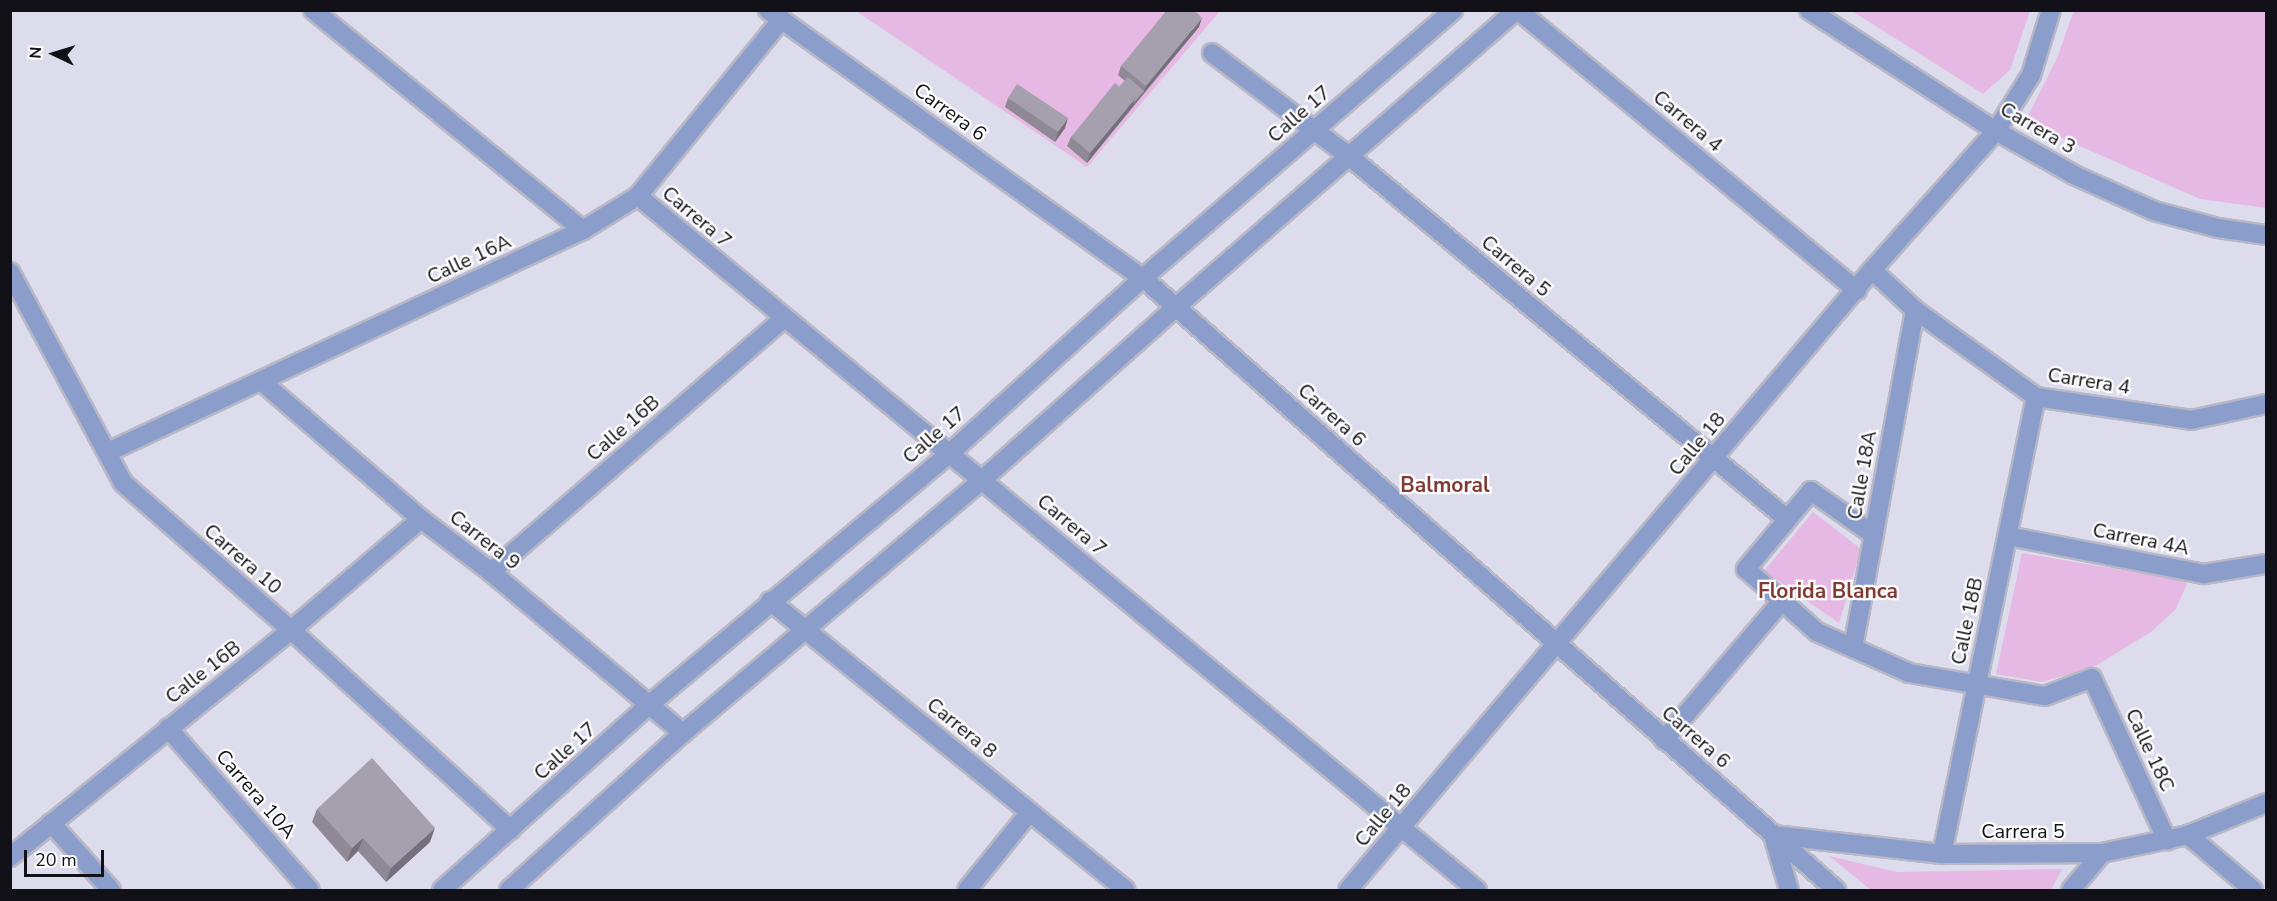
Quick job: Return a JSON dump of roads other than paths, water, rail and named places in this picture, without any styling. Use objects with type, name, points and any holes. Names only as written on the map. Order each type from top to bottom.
[{"type":"street","points":[[313,10],[583,230]]},
{"type":"street","name":"Calle 17","points":[[442,891],[650,704],[770,601],[950,453],[1143,278],[1454,10]]},
{"type":"street","points":[[509,891],[683,733],[807,631],[982,480],[1176,307],[1517,10]]},
{"type":"street","name":"Carrera 4","points":[[1517,10],[1857,290]]},
{"type":"street","name":"Carrera 3","points":[[1809,10],[1996,131],[2074,175],[2154,211],[2218,228],[2266,235]]},
{"type":"street","name":"Calle 18","points":[[1348,891],[1872,270],[1996,131],[2031,75],[2051,10]]},
{"type":"street","name":"Calle 16A","points":[[108,452],[583,230],[638,196],[775,15]]},
{"type":"street","name":"Carrera 6","points":[[775,15],[1143,278],[1836,891]]},
{"type":"street","name":"Carrera 5","points":[[1212,53],[1350,157],[1787,519]]},
{"type":"street","name":"Carrera 7","points":[[638,196],[783,319],[950,453],[1477,891]]},
{"type":"street","name":"Carrera 4","points":[[1872,270],[1915,310],[2036,397],[2191,420],[2266,404]]},
{"type":"street","name":"Carrera 10","points":[[10,272],[123,483],[291,630],[511,830]]},
{"type":"street","name":"Calle 18A","points":[[1853,648],[1915,310]]},
{"type":"street","name":"Calle 16B","points":[[491,572],[783,319]]},
{"type":"street","name":"Carrera 9","points":[[261,381],[422,519],[491,572],[683,733]]},
{"type":"street","name":"Calle 18B","points":[[1942,854],[2036,397]]},
{"type":"street","points":[[1874,535],[1811,491],[1746,569],[1817,632],[1910,673],[1977,686]]},
{"type":"street","name":"Calle 16B","points":[[10,858],[291,630],[422,519]]},
{"type":"street","name":"Carrera 4A","points":[[2008,536],[2204,574],[2266,564]]},
{"type":"street","name":"Carrera 8","points":[[770,601],[1125,891]]},
{"type":"street","points":[[1664,740],[1782,603]]},
{"type":"street","name":"Calle 18C","points":[[1977,686],[2045,696],[2092,678],[2167,840]]},
{"type":"street","name":"Carrera 10A","points":[[168,728],[310,891]]},
{"type":"street","name":"Carrera 5","points":[[1773,835],[1942,854],[2102,854],[2188,835],[2266,803]]},
{"type":"street","points":[[967,891],[1030,812]]},
{"type":"street","points":[[51,823],[111,891]]},
{"type":"street","points":[[1773,835],[1789,891]]},
{"type":"street","points":[[2188,835],[2253,891]]},
{"type":"street","points":[[2071,891],[2102,854]]},
{"type":"district","name":"Balmoral","points":[[1445,485]]},
{"type":"district","name":"Florida Blanca","points":[[1828,591]]}]
